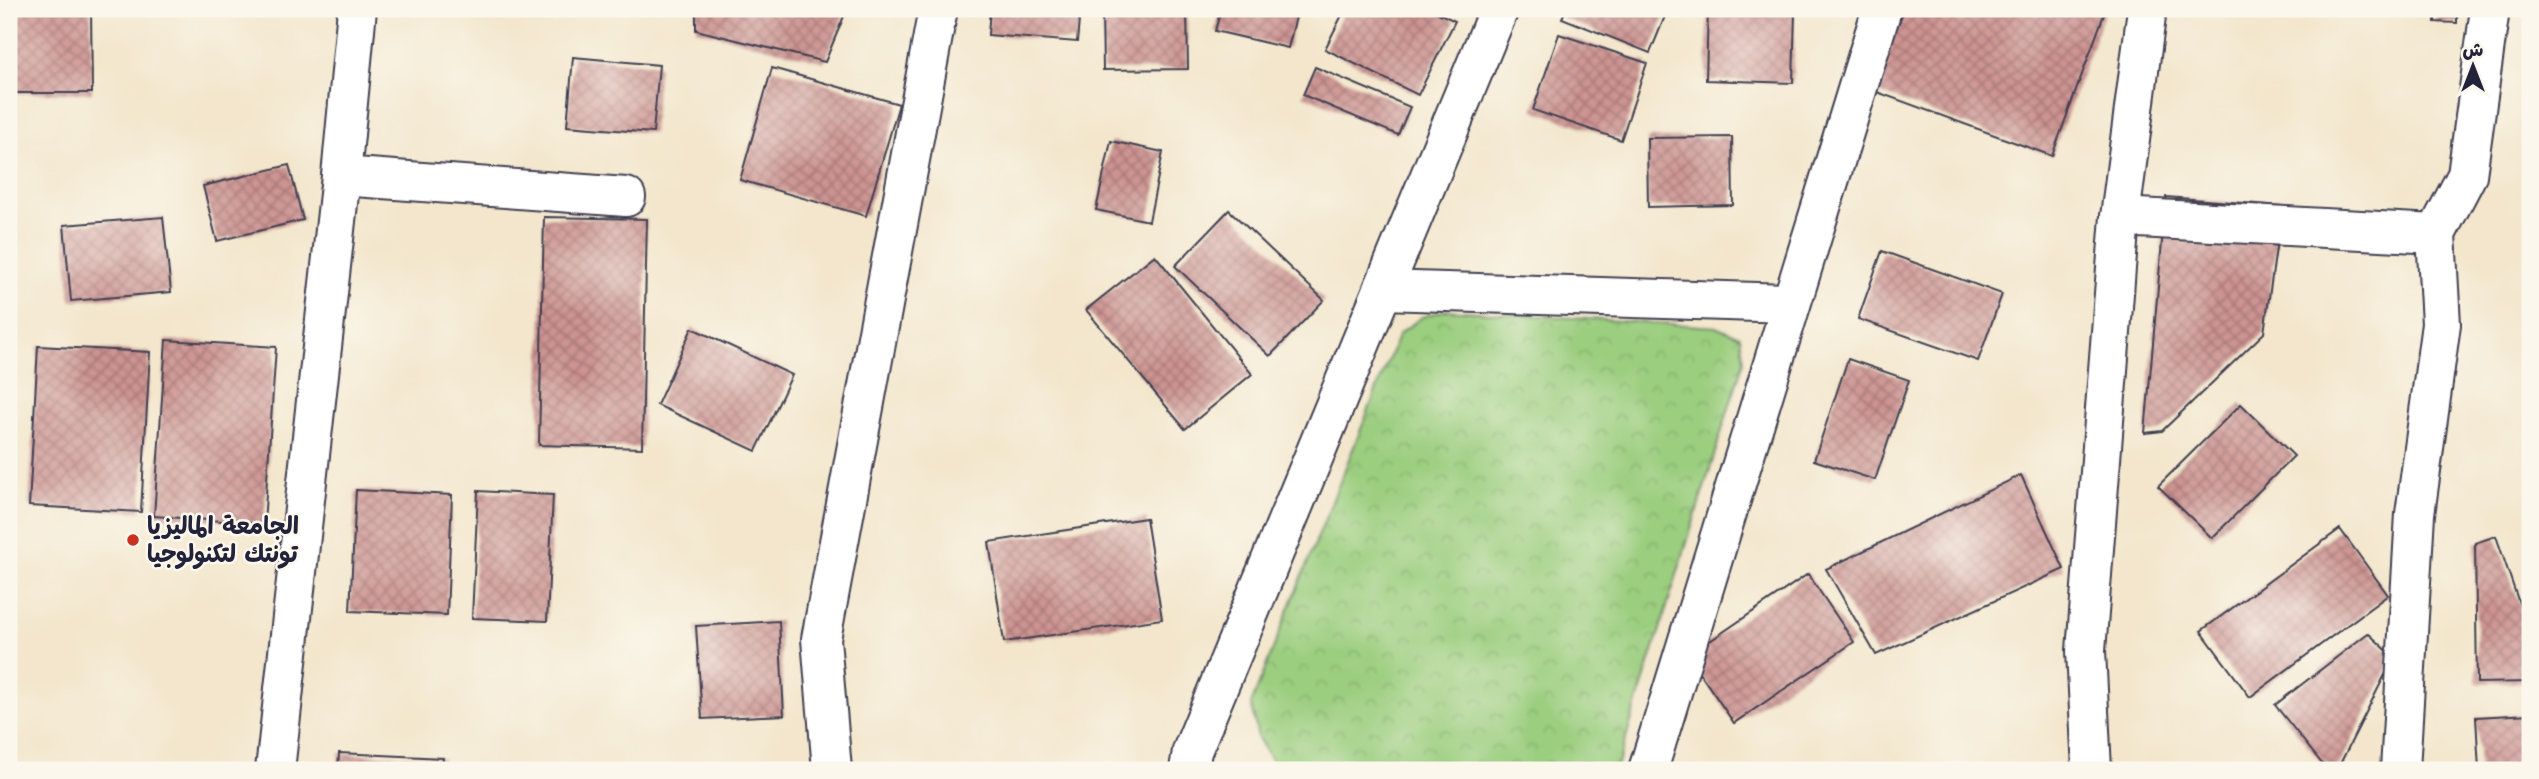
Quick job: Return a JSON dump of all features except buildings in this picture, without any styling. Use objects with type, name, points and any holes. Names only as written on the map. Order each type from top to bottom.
[{"type":"street","points":[[275,770],[357,9]]},
{"type":"street","points":[[832,770],[821,639],[938,9]]},
{"type":"street","points":[[1189,770],[1192,751],[1499,9]]},
{"type":"street","points":[[1648,770],[1882,9]]},
{"type":"street","points":[[2092,770],[2086,651],[2120,217],[2147,9]]},
{"type":"street","points":[[2400,770],[2415,514],[2441,324],[2436,234],[2466,175],[2490,9]]},
{"type":"street","points":[[341,176],[626,197]]},
{"type":"street","points":[[2120,217],[2436,234]]},
{"type":"street","points":[[1383,290],[1791,303]]},
{"type":"green space","points":[[1446,310],[1718,327],[1740,336],[1744,360],[1616,770],[1283,770],[1277,769],[1258,738],[1251,704],[1399,334],[1422,317]]},
{"type":"place","name":"الجامعة الماليزيا تونتك لتكنولوجيا","points":[[133,540]]}]
